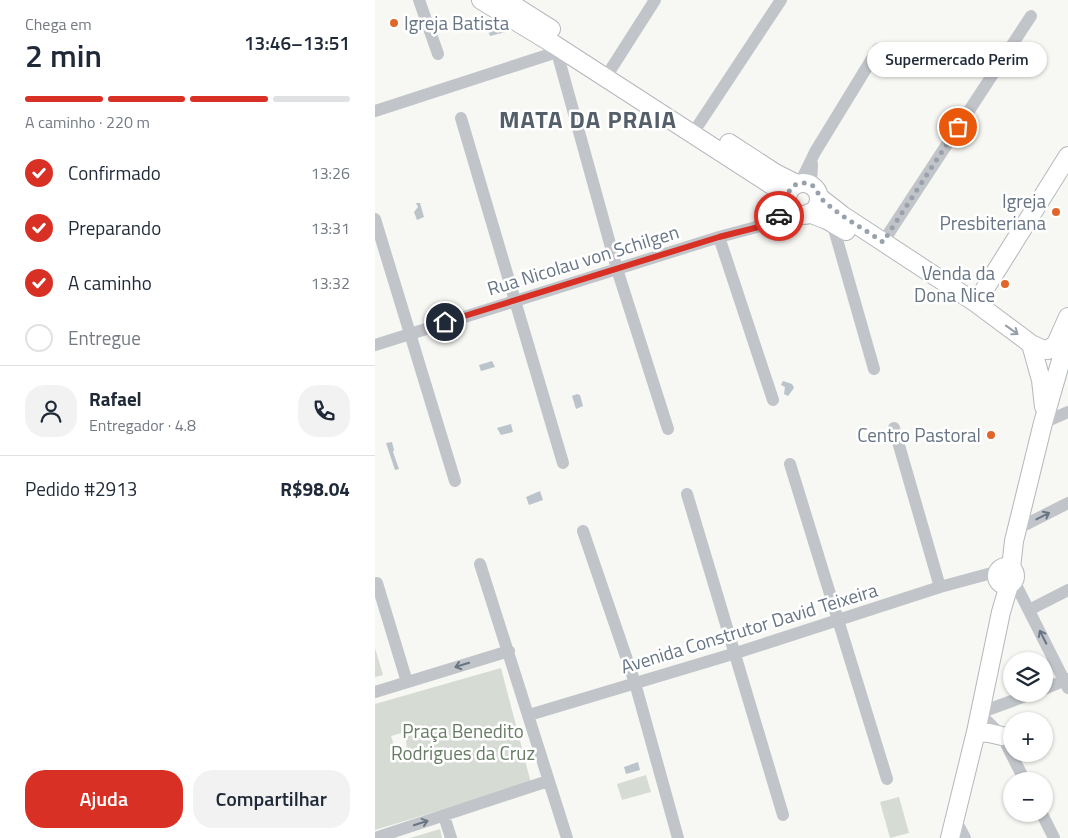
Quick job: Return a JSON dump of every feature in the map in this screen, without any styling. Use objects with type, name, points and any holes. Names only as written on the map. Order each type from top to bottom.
[{"type":"street","points":[[419,0],[438,54]]},
{"type":"street","points":[[611,69],[655,0]]},
{"type":"street","points":[[692,126],[781,0]]},
{"type":"street","points":[[504,5],[611,69],[692,126]]},
{"type":"street","points":[[504,5],[556,49],[775,173],[800,191],[883,242],[976,303],[1031,344],[1042,350],[1052,348],[1057,344],[1068,317]]},
{"type":"street","points":[[883,242],[1031,16]]},
{"type":"street","points":[[375,111],[556,49]]},
{"type":"street","points":[[556,49],[617,268],[668,429]]},
{"type":"street","points":[[878,49],[815,152],[811,172],[791,210],[832,222],[966,307],[993,316]]},
{"type":"street","points":[[461,118],[563,463]]},
{"type":"street","points":[[976,303],[1068,156]]},
{"type":"street","points":[[800,191],[817,207],[805,214]]},
{"type":"street","points":[[774,223],[800,191]]},
{"type":"street","name":"Rua Nicolau von Schilgen","points":[[375,345],[617,268],[719,237],[805,214]]},
{"type":"street","points":[[375,220],[455,481]]},
{"type":"street","points":[[832,222],[875,369]]},
{"type":"street","points":[[719,237],[773,400]]},
{"type":"street","points":[[950,838],[976,732],[1001,612],[1002,576],[1016,535],[1043,423],[1068,336]]},
{"type":"street","points":[[1031,344],[1043,391],[1043,423]]},
{"type":"street","points":[[1043,423],[1068,412]]},
{"type":"street","points":[[894,428],[940,588]]},
{"type":"street","points":[[790,464],[887,779]]},
{"type":"street","points":[[687,494],[736,652],[783,815]]},
{"type":"street","points":[[1016,535],[1068,503]]},
{"type":"street","points":[[583,531],[635,683],[679,838]]},
{"type":"street","points":[[480,564],[567,838]]},
{"type":"street","points":[[1002,576],[1029,610],[1067,683],[1053,687]]},
{"type":"street","name":"Avenida Construtor David Teixeira","points":[[529,715],[940,588],[1002,576]]},
{"type":"street","points":[[377,583],[407,682]]},
{"type":"street","points":[[1029,610],[1068,590]]},
{"type":"street","points":[[375,692],[509,651]]},
{"type":"street","points":[[979,713],[1009,702]]},
{"type":"street","points":[[979,713],[1002,736],[1020,772]]},
{"type":"street","points":[[976,732],[1002,736]]},
{"type":"street","points":[[375,838],[548,781]]},
{"type":"street","points":[[444,816],[451,838]]},
{"type":"street","points":[[955,819],[965,838]]},
{"type":"street","points":[[1046,822],[1054,838]]},
{"type":"green space","points":[[375,648],[383,675],[375,677]]},
{"type":"green space","name":"Praça Benedito Rodrigues da Cruz","points":[[501,668],[531,783],[375,830],[375,704]],"holes":[[[402,733],[406,740],[407,749],[396,752],[391,736]]]},
{"type":"green space","points":[[646,775],[651,792],[622,800],[617,784]]},
{"type":"green space","points":[[899,797],[909,833],[890,838],[880,802]]},
{"type":"green space","points":[[440,829],[442,838],[410,838]]},
{"type":"shaded area","points":[[509,25],[510,31],[490,36],[488,31]]},
{"type":"shaded area","points":[[416,203],[420,203],[424,217],[417,220],[414,212],[418,207]]},
{"type":"shaded area","points":[[492,361],[495,367],[481,371],[479,365]]},
{"type":"shaded area","points":[[783,381],[792,384],[794,388],[788,396],[784,394],[785,387],[781,385]]},
{"type":"shaded area","points":[[580,395],[583,406],[576,409],[572,396]]},
{"type":"shaded area","points":[[511,424],[513,432],[501,435],[497,428]]},
{"type":"shaded area","points":[[392,442],[393,452],[399,469],[395,470],[386,443]]},
{"type":"shaded area","points":[[540,491],[543,500],[529,505],[526,497]]},
{"type":"shaded area","points":[[638,762],[640,770],[626,774],[624,767]]},
{"type":"way so far","points":[[779,216],[792,186],[806,183],[815,188],[819,197],[842,216],[883,242],[958,127]]},
{"type":"place","name":"Igreja Batista","points":[[394,23]]},
{"type":"place","name":"Supermercado Perim","points":[[958,127]]},
{"type":"place","name":"Igreja Presbiteriana","points":[[1056,212]]},
{"type":"place","name":"Venda da Dona Nice","points":[[1005,284]]},
{"type":"place","name":"Centro Pastoral","points":[[991,435]]},
{"type":"district","name":"MATA DA PRAIA","points":[[588,120]]},
{"type":"route","points":[[445,322],[719,237],[774,223],[779,216]]}]
